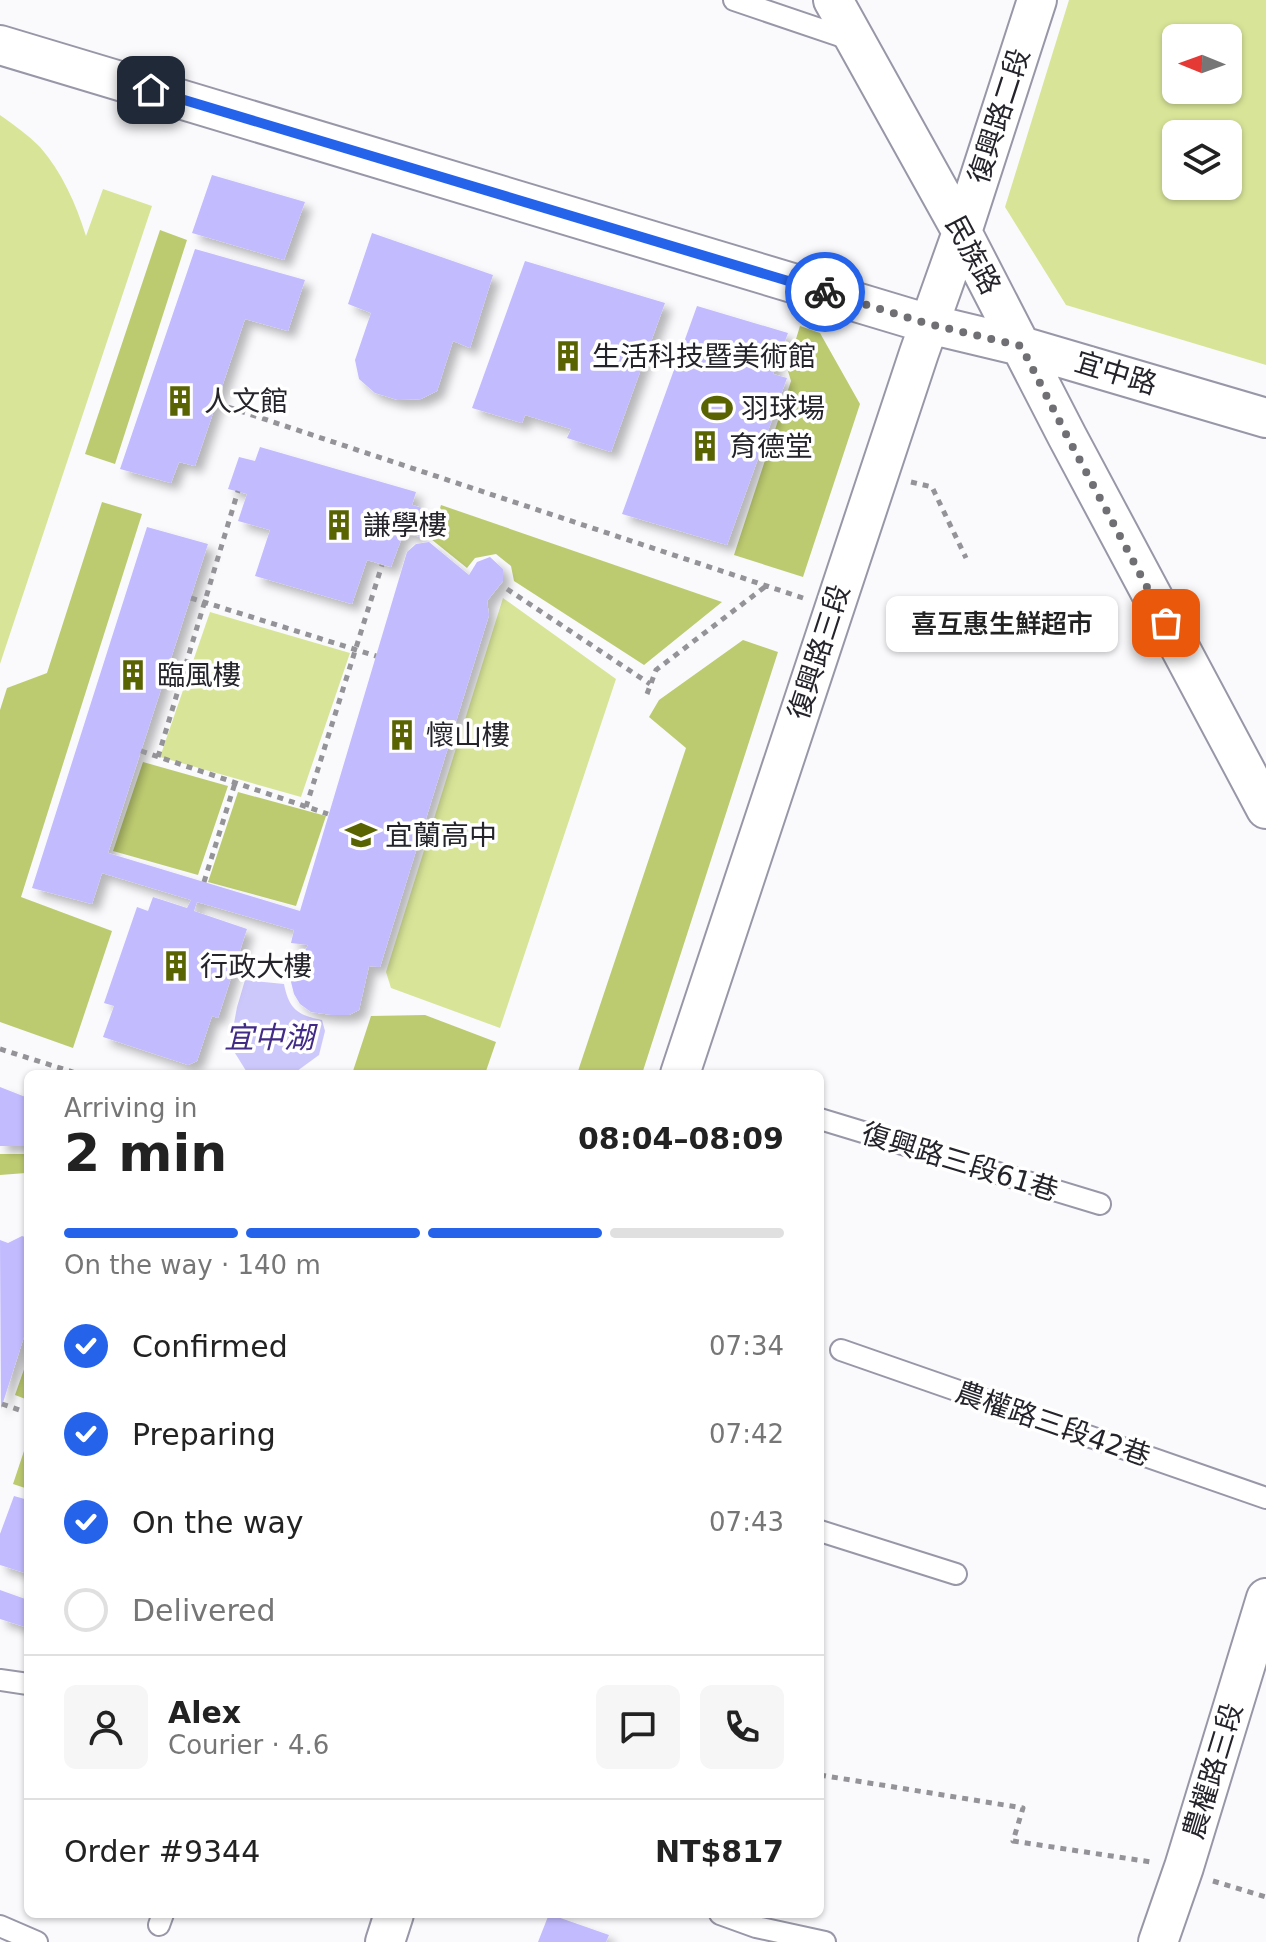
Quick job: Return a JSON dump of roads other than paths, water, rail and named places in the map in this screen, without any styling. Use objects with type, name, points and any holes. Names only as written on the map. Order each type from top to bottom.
[{"type":"street","name":"民族路","points":[[833,0],[962,232],[1266,809]]},
{"type":"street","name":"復興路二段","points":[[962,232],[1037,0]]},
{"type":"street","name":"宜中路","points":[[0,45],[929,324],[1021,346],[1266,418]]},
{"type":"street","name":"復興路三段","points":[[681,1070],[962,232]]},
{"type":"street","name":"農權路三段","points":[[1158,1942],[1266,1598]]},
{"type":"street","points":[[385,1942],[393,1918]]},
{"type":"lane","points":[[734,0],[855,41]]},
{"type":"lane","name":"復興路三段61巷","points":[[824,1120],[1100,1204]]},
{"type":"lane","name":"農權路三段42巷","points":[[841,1350],[1266,1498]]},
{"type":"lane","points":[[824,1532],[956,1574]]},
{"type":"lane","points":[[0,1680],[24,1683]]},
{"type":"lane","points":[[731,1918],[756,1927],[824,1942]]},
{"type":"lane","points":[[0,1926],[37,1942]]},
{"type":"water","name":"宜中湖","points":[[245,980],[284,984],[296,1010],[322,1020],[325,1031],[319,1055],[298,1070],[246,1070],[230,1045]]},
{"type":"place","name":"生活科技暨美術館","points":[[568,356]]},
{"type":"place","name":"人文館","points":[[180,401]]},
{"type":"place","name":"羽球場","points":[[717,408]]},
{"type":"place","name":"育德堂","points":[[705,446]]},
{"type":"place","name":"謙學樓","points":[[339,525]]},
{"type":"place","name":"喜互惠生鮮超市","points":[[1166,623]]},
{"type":"place","name":"臨風樓","points":[[133,675]]},
{"type":"place","name":"懷山樓","points":[[402,735]]},
{"type":"place","name":"宜蘭高中","points":[[361,835]]},
{"type":"place","name":"行政大樓","points":[[176,966]]}]
